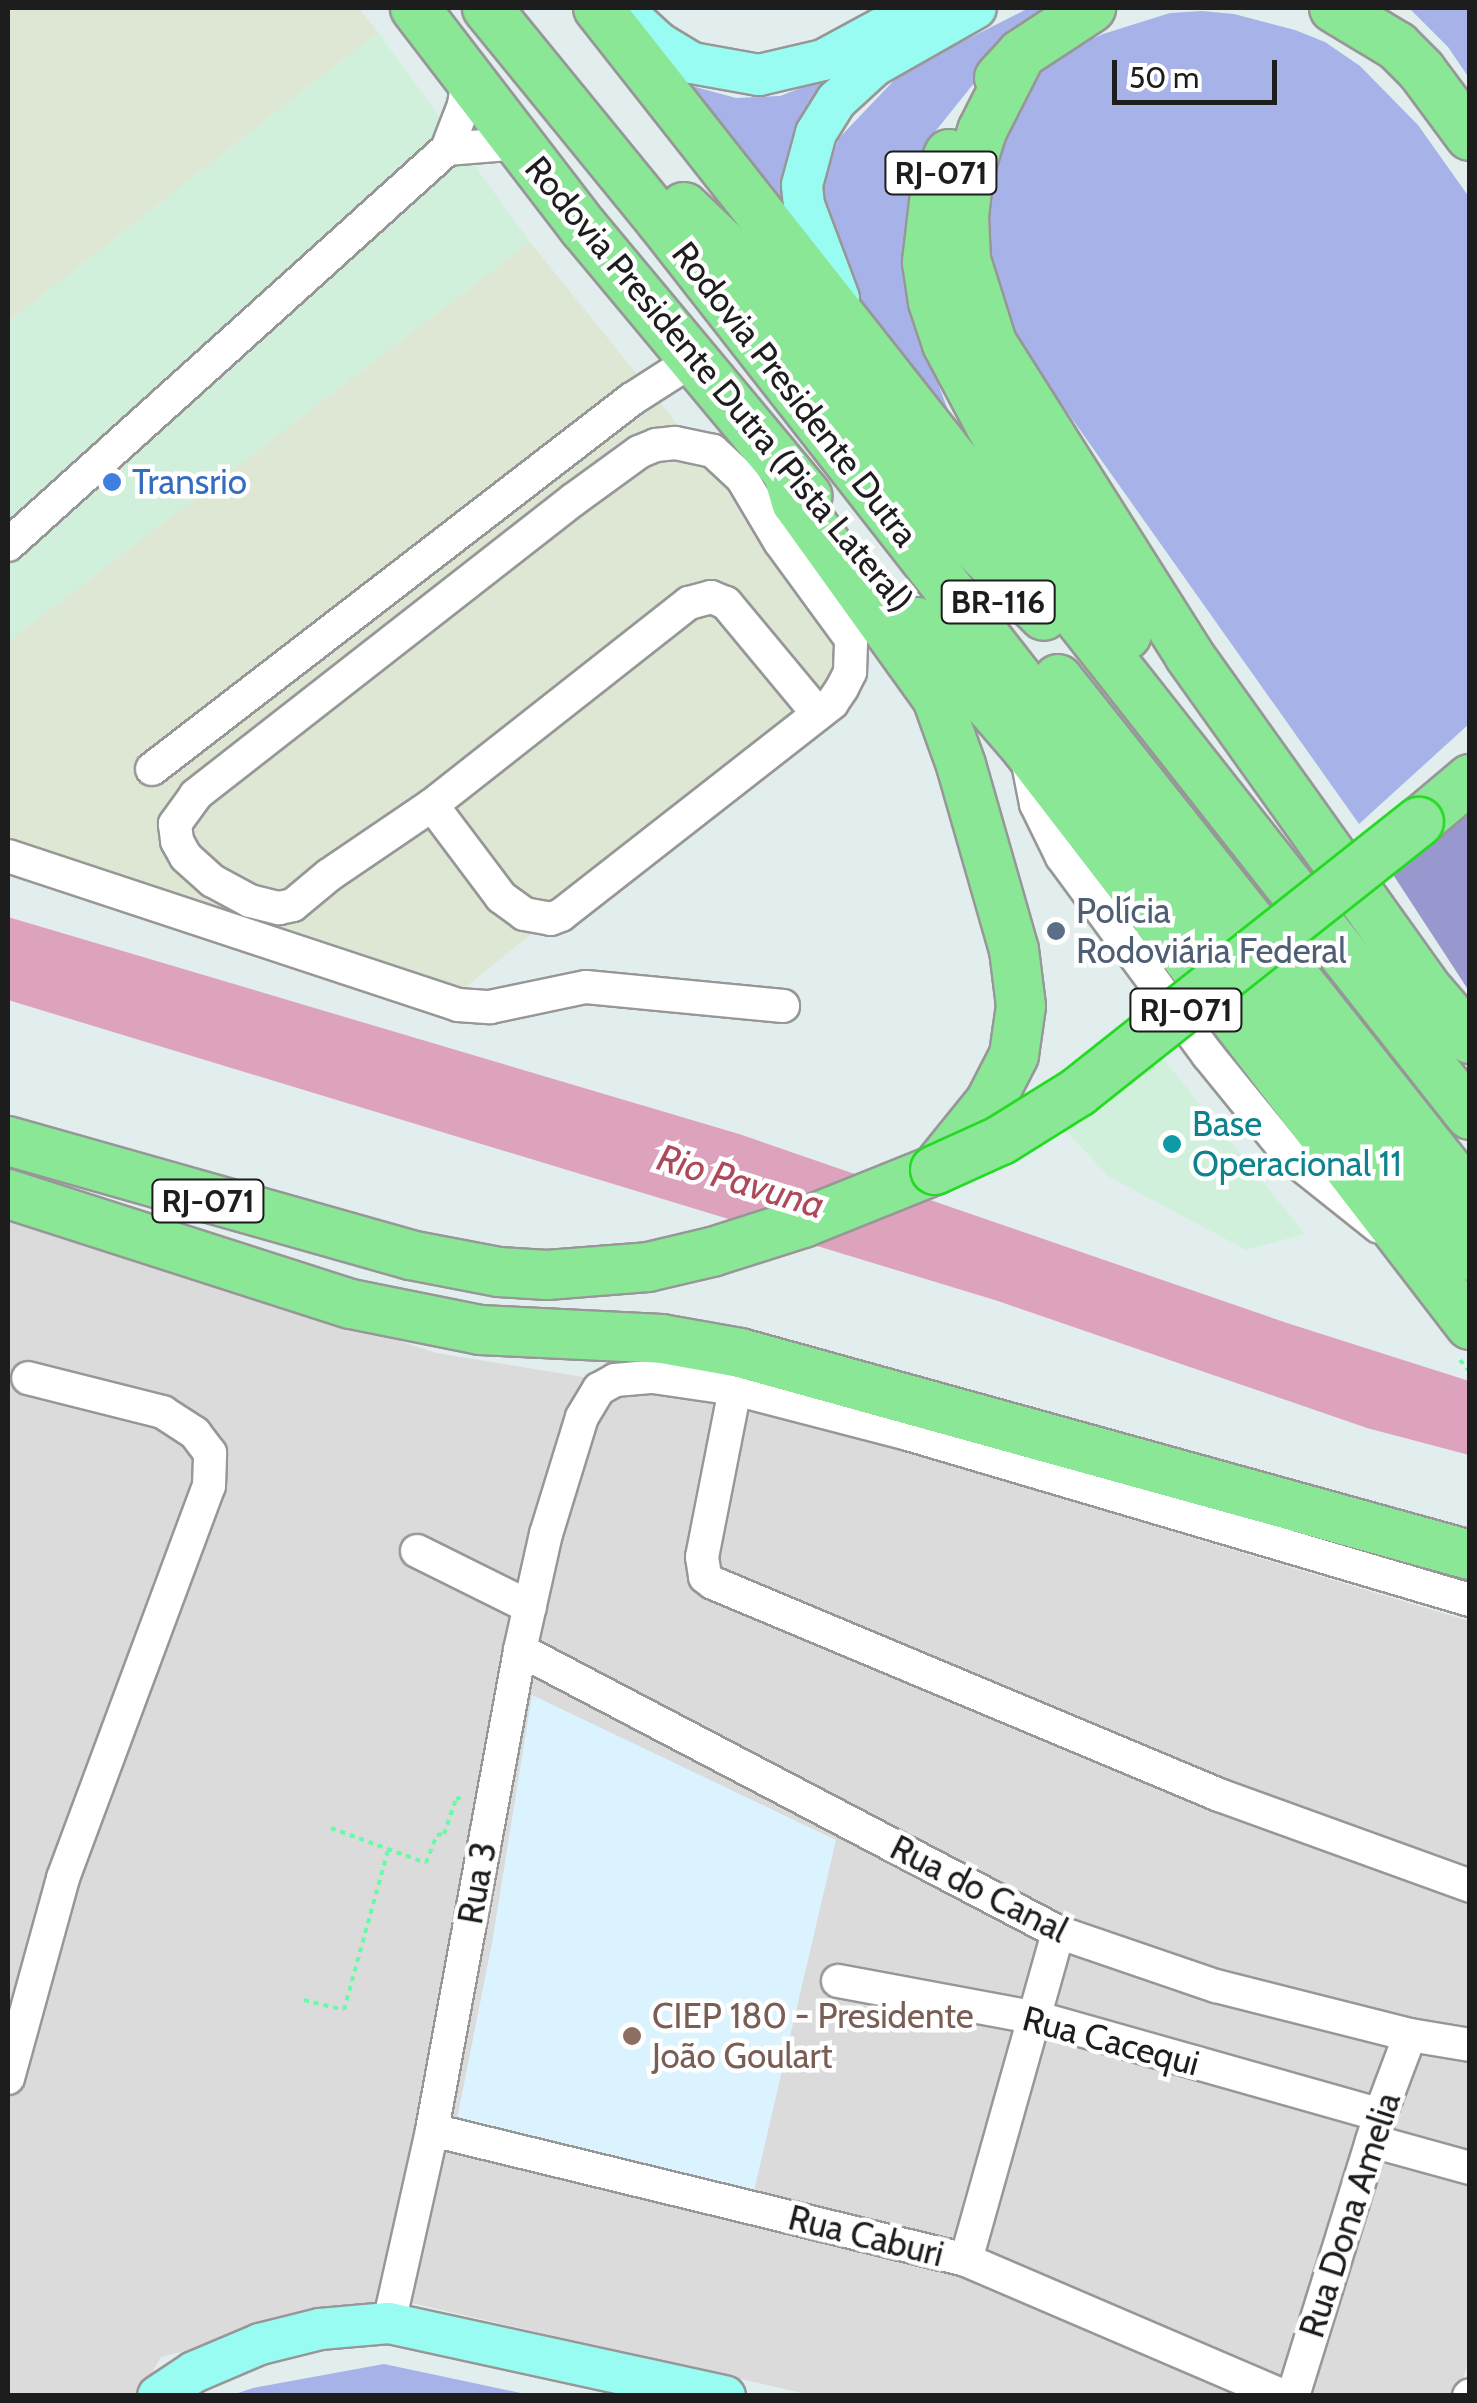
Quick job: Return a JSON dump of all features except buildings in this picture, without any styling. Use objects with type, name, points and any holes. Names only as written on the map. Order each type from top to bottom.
[{"type":"highway","name":"Rodovia Presidente Dutra (Pista Lateral)","points":[[415,8],[694,360],[767,469],[1026,748],[1408,1250],[1464,1342]]},
{"type":"highway","name":"Rodovia Presidente Dutra","points":[[487,8],[660,220],[1470,1256]]},
{"type":"highway","name":"Rodovia Presidente Dutra","points":[[526,8],[1470,1197]]},
{"type":"highway","name":"BR-116","points":[[598,8],[1273,870],[1470,1115]]},
{"type":"highway","name":"RJ-071","points":[[1091,8],[1020,54],[966,122],[936,184],[927,262],[933,302],[947,344],[1000,444],[1180,715],[1273,870]]},
{"type":"highway","points":[[1334,8],[1397,46],[1421,70],[1470,136]]},
{"type":"highway","points":[[1020,54],[982,132],[969,174],[964,216],[966,260],[992,343],[1199,671],[1424,986],[1470,1039]]},
{"type":"highway","points":[[684,207],[743,263],[970,541],[1044,617],[1085,652],[1122,675]]},
{"type":"highway","name":"RJ-071","points":[[767,469],[796,502],[924,677],[962,765],[1014,950],[1021,1006],[1019,1035],[1005,1078],[974,1126],[935,1170]]},
{"type":"highway","name":"RJ-071","points":[[8,1141],[410,1256],[466,1268],[547,1275],[680,1260],[803,1224],[1001,1140],[1078,1092],[1470,779]]},
{"type":"highway","points":[[28,1200],[339,1252],[410,1256]]},
{"type":"highway","points":[[28,1200],[351,1304],[480,1330],[662,1338],[740,1352],[1470,1555]]},
{"type":"main road","points":[[621,8],[659,43],[692,63],[760,75],[823,60],[918,8]]},
{"type":"main road","points":[[852,330],[804,205],[802,185],[816,132],[837,100],[874,66],[976,8]]},
{"type":"main road","points":[[162,2394],[194,2372],[260,2344],[320,2329],[389,2323],[725,2396]]},
{"type":"street","points":[[8,544],[446,149],[464,105],[468,76]]},
{"type":"street","points":[[446,149],[520,143]]},
{"type":"street","points":[[152,768],[632,398],[694,360]]},
{"type":"street","points":[[432,805],[501,897],[524,914],[550,919],[818,714],[832,703],[850,672],[851,639],[780,542],[767,469],[728,462],[694,445],[675,442],[639,452],[196,794],[175,824],[177,841],[186,857],[213,881],[250,901],[279,908],[294,905],[329,874],[432,805],[690,603],[710,597],[726,603],[818,714]]},
{"type":"street","points":[[8,856],[458,1004],[490,1007],[586,987],[783,1006]]},
{"type":"street","name":"Rua 3","points":[[389,2323],[432,2130],[530,1606],[572,1446],[590,1400],[615,1380],[653,1377],[736,1388],[1470,1600]]},
{"type":"street","points":[[8,2078],[63,1878],[209,1486],[210,1453],[195,1434],[163,1412],[28,1378]]},
{"type":"street","points":[[736,1388],[702,1558],[706,1577],[712,1582],[1218,1795],[1470,1886]]},
{"type":"street","points":[[417,1550],[530,1606]]},
{"type":"street","name":"Rua do Canal","points":[[520,1650],[1058,1932],[1152,1968],[1410,2035],[1470,2045]]},
{"type":"street","points":[[966,2260],[1038,2018],[1058,1932]]},
{"type":"street","name":"Rua Cacequi","points":[[838,1981],[1038,2018],[1376,2128],[1470,2168]]},
{"type":"street","name":"Rua Dona Amelia","points":[[1293,2396],[1376,2128],[1410,2035]]},
{"type":"street","name":"Rua Caburi","points":[[432,2130],[966,2260],[1283,2396]]},
{"type":"path","points":[[1464,1342],[1470,1372]]},
{"type":"path","points":[[331,1828],[426,1862],[438,1835],[444,1834],[456,1799],[495,1787]]},
{"type":"path","points":[[304,2000],[344,2010],[388,1850]]},
{"type":"shaded area","points":[[8,8],[359,8],[378,32],[8,322]]},
{"type":"shaded area","points":[[1029,8],[1063,8],[999,52],[934,133],[911,209],[930,362],[960,442],[850,289],[824,230],[821,184],[839,138],[902,72]]},
{"type":"shaded area","points":[[1409,8],[1469,8],[1469,78],[1448,47]]},
{"type":"shaded area","points":[[1170,13],[1234,14],[1295,30],[1325,42],[1360,66],[1418,125],[1469,197],[1469,724],[1359,824],[1029,358],[997,298],[985,252],[991,155],[1015,106],[1041,73],[1067,51],[1103,34]]},
{"type":"shaded area","name":"Transrio","points":[[378,32],[530,242],[8,642],[8,322]]},
{"type":"shaded area","points":[[845,71],[787,213],[688,85],[736,98],[780,96]]},
{"type":"shaded area","points":[[530,242],[869,661],[462,990],[8,842],[8,642]]},
{"type":"shaded area","points":[[1469,803],[1469,991],[1392,873]]},
{"type":"shaded area","points":[[1158,1052],[1305,1234],[1246,1250],[1108,1176],[1057,1121]]},
{"type":"shaded area","points":[[8,1211],[436,1353],[744,1403],[1469,1621],[1470,2356],[1458,2395],[811,2395],[394,2299],[161,2357],[139,2395],[8,2396]]},
{"type":"shaded area","name":"CIEP 180 - Presidente João Goulart","points":[[532,1695],[836,1840],[753,2195],[455,2129],[492,1943]]},
{"type":"shaded area","points":[[384,2364],[530,2395],[232,2395],[253,2388]]},
{"type":"water","name":"Rio Pavuna","points":[[8,917],[739,1134],[1287,1323],[1469,1381],[1469,1455],[1367,1428],[998,1301],[8,1000]]},
{"type":"place","name":"Transrio","points":[[112,482]]},
{"type":"place","name":"Polícia Rodoviária Federal","points":[[1056,931]]},
{"type":"place","name":"Base Operacional 11","points":[[1172,1144]]},
{"type":"place","name":"CIEP 180 - Presidente João Goulart","points":[[632,2036]]}]
